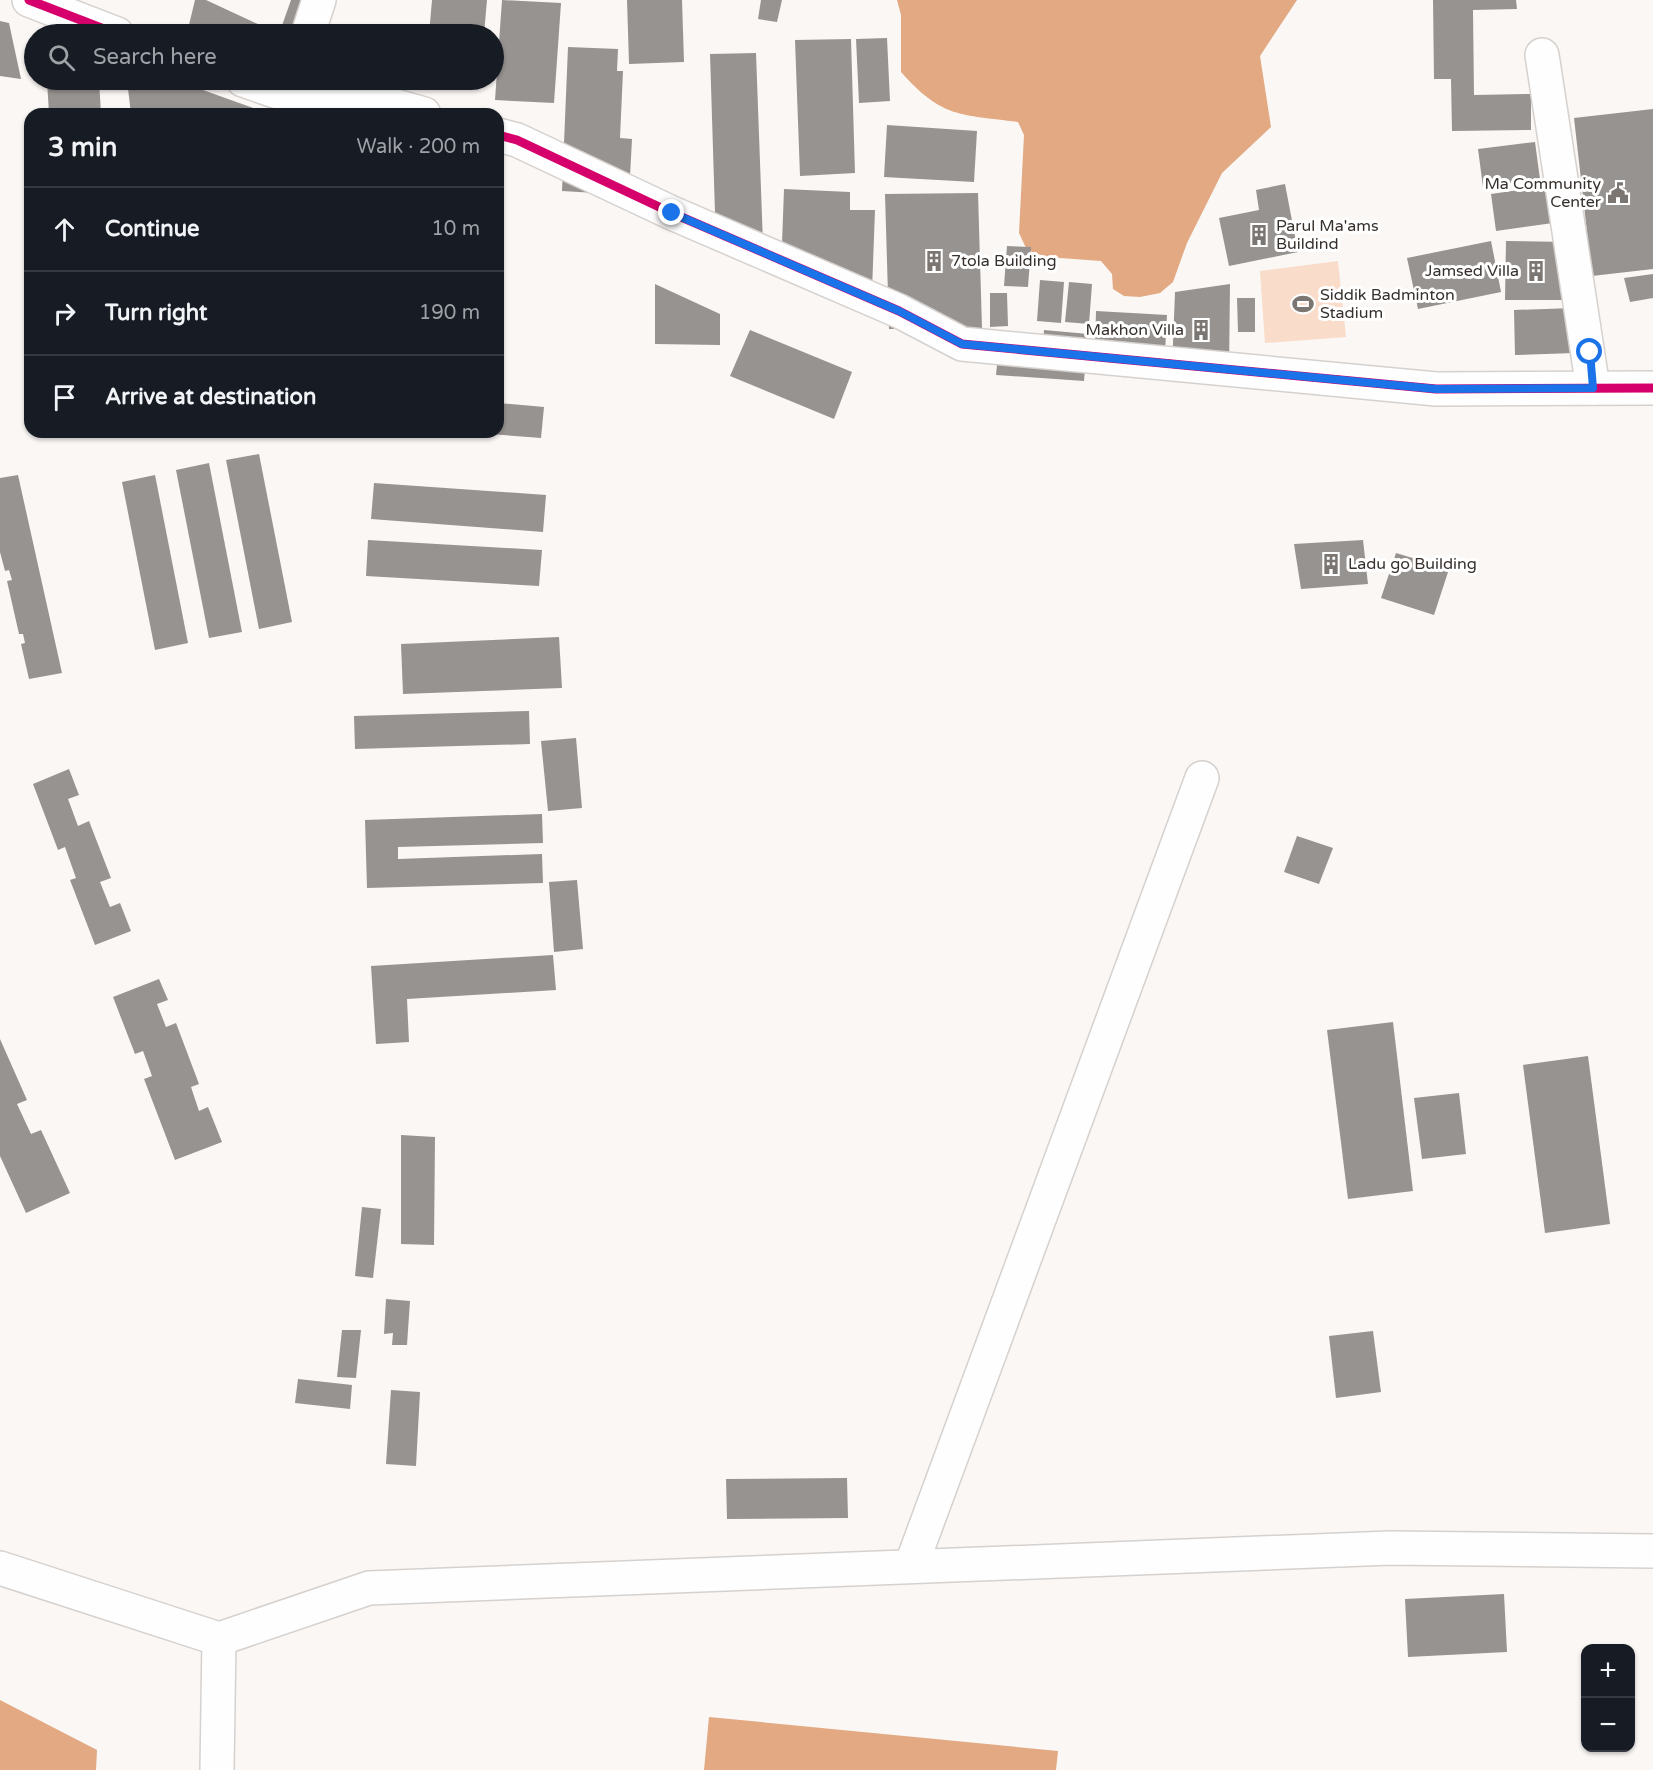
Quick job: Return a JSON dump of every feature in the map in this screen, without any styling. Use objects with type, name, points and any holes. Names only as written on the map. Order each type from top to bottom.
[{"type":"street","points":[[29,0],[91,24]]},
{"type":"street","points":[[311,24],[319,0]]},
{"type":"street","points":[[1542,55],[1592,364],[1593,388]]},
{"type":"street","points":[[305,90],[378,101],[403,108]]},
{"type":"street","points":[[504,137],[517,140],[672,213],[899,311],[962,344],[1436,389],[1653,388]]},
{"type":"street","points":[[911,1566],[1202,778]]},
{"type":"street","points":[[0,1568],[219,1640],[369,1588],[1390,1548],[1653,1551]]},
{"type":"street","points":[[217,1770],[219,1640]]},
{"type":"shaded area","points":[[897,0],[1297,0],[1260,56],[1271,127],[1222,173],[1187,243],[1173,282],[1160,293],[1140,297],[1124,296],[1113,289],[1112,274],[1101,261],[1046,257],[1027,250],[1019,233],[1024,135],[1018,122],[954,112],[929,99],[901,72],[901,15]]},
{"type":"shaded area","name":"Siddik Badminton Stadium","points":[[1338,261],[1346,337],[1265,343],[1260,271]]},
{"type":"shaded area","points":[[0,1700],[97,1750],[96,1770],[0,1770]]},
{"type":"shaded area","points":[[709,1717],[1058,1751],[1056,1770],[704,1770]]},
{"type":"building","points":[[195,0],[206,0],[258,24],[189,24]]},
{"type":"building","points":[[291,0],[313,0],[305,24],[283,24]]},
{"type":"building","points":[[432,0],[487,0],[485,24],[430,24]]},
{"type":"building","points":[[502,0],[561,3],[554,103],[495,100],[496,90],[504,90],[504,24],[500,24]]},
{"type":"building","points":[[627,0],[682,0],[684,62],[629,64]]},
{"type":"building","points":[[761,0],[782,0],[777,22],[758,19]]},
{"type":"building","points":[[1433,0],[1516,0],[1517,9],[1473,10],[1474,95],[1531,94],[1531,130],[1452,131],[1451,79],[1434,79]]},
{"type":"building","points":[[0,21],[9,23],[21,79],[0,76]]},
{"type":"building","points":[[887,38],[890,101],[859,103],[856,39]]},
{"type":"building","points":[[851,39],[855,173],[800,176],[795,40]]},
{"type":"building","points":[[568,47],[618,49],[617,71],[623,71],[620,138],[632,139],[629,195],[562,191]]},
{"type":"building","points":[[756,53],[763,244],[716,246],[710,54]]},
{"type":"building","points":[[48,90],[100,90],[101,108],[49,108]]},
{"type":"building","points":[[128,90],[203,90],[253,108],[130,108]]},
{"type":"building","name":"Ma Community Center","points":[[1653,109],[1653,269],[1592,276],[1574,118]]},
{"type":"building","points":[[887,125],[977,131],[974,182],[884,177]]},
{"type":"building","points":[[1535,142],[1540,179],[1483,187],[1478,149]]},
{"type":"building","name":"Parul Ma'ams Buildind","points":[[1285,184],[1298,252],[1229,266],[1219,218],[1259,210],[1256,190]]},
{"type":"building","points":[[1548,186],[1553,223],[1496,231],[1491,194]]},
{"type":"building","points":[[784,189],[850,192],[850,210],[875,210],[872,291],[781,271]]},
{"type":"building","name":"7tola Building","points":[[978,193],[982,328],[889,329],[885,194]]},
{"type":"building","points":[[1491,241],[1501,292],[1418,309],[1407,258]]},
{"type":"building","name":"Jamsed Villa","points":[[1506,241],[1567,242],[1566,300],[1505,300]]},
{"type":"building","points":[[1007,246],[1031,247],[1028,287],[1004,286]]},
{"type":"building","points":[[1653,274],[1653,298],[1630,302],[1624,278]]},
{"type":"building","points":[[1040,280],[1064,282],[1061,323],[1037,321]]},
{"type":"building","points":[[1069,282],[1092,284],[1089,324],[1065,322]]},
{"type":"building","points":[[655,284],[720,314],[720,345],[655,344]]},
{"type":"building","name":"Makhon Villa","points":[[1230,284],[1229,369],[1172,369],[1175,292]]},
{"type":"building","points":[[990,293],[1007,293],[1008,326],[990,327]]},
{"type":"building","points":[[1237,298],[1255,298],[1255,332],[1238,332]]},
{"type":"building","points":[[1573,308],[1574,353],[1515,355],[1514,310]]},
{"type":"building","points":[[1096,311],[1167,315],[1165,352],[1095,348]]},
{"type":"building","points":[[750,330],[852,372],[834,419],[730,376]]},
{"type":"building","points":[[1044,330],[1088,334],[1084,381],[996,375],[998,355],[1042,358]]},
{"type":"building","points":[[504,404],[544,407],[541,438],[504,435]]},
{"type":"building","points":[[259,454],[292,622],[259,629],[226,460]]},
{"type":"building","points":[[209,463],[242,632],[209,638],[176,470]]},
{"type":"building","points":[[18,475],[62,673],[29,679],[21,644],[25,643],[23,634],[19,634],[7,581],[12,580],[9,570],[5,571],[0,552],[0,478]]},
{"type":"building","points":[[155,475],[188,643],[155,650],[122,482]]},
{"type":"building","points":[[374,483],[546,495],[543,532],[371,519]]},
{"type":"building","points":[[368,540],[542,550],[539,586],[366,576]]},
{"type":"building","name":"Ladu go Building","points":[[1363,540],[1368,584],[1301,589],[1294,544]]},
{"type":"building","points":[[1396,553],[1449,569],[1434,615],[1381,598]]},
{"type":"building","points":[[559,637],[562,688],[403,694],[401,644]]},
{"type":"building","points":[[529,711],[530,744],[355,749],[354,716]]},
{"type":"building","points":[[576,738],[582,808],[548,811],[541,741]]},
{"type":"building","points":[[69,769],[79,795],[68,799],[78,826],[89,821],[111,878],[100,882],[110,907],[120,903],[131,931],[95,945],[70,880],[76,878],[65,847],[58,850],[33,784]]},
{"type":"building","points":[[542,814],[543,843],[398,847],[398,859],[542,854],[543,883],[367,888],[365,820]]},
{"type":"building","points":[[1297,836],[1333,848],[1319,884],[1284,872]]},
{"type":"building","points":[[577,880],[583,949],[554,952],[549,882]]},
{"type":"building","points":[[553,955],[556,990],[407,999],[409,1042],[376,1044],[371,966]]},
{"type":"building","points":[[159,979],[168,1000],[157,1004],[166,1027],[176,1023],[199,1084],[191,1087],[199,1111],[208,1107],[222,1142],[175,1160],[144,1079],[152,1076],[143,1051],[135,1054],[113,997]]},
{"type":"building","points":[[1393,1022],[1413,1191],[1348,1199],[1327,1030]]},
{"type":"building","points":[[0,1039],[27,1100],[17,1104],[31,1134],[41,1130],[70,1193],[26,1213],[0,1156]]},
{"type":"building","points":[[1588,1056],[1610,1224],[1545,1233],[1523,1065]]},
{"type":"building","points":[[1459,1093],[1466,1154],[1422,1159],[1414,1098]]},
{"type":"building","points":[[401,1135],[435,1137],[434,1245],[401,1244]]},
{"type":"building","points":[[362,1207],[381,1209],[373,1278],[355,1276]]},
{"type":"building","points":[[386,1299],[410,1301],[407,1345],[392,1345],[393,1333],[384,1334]]},
{"type":"building","points":[[342,1330],[361,1330],[356,1378],[337,1377]]},
{"type":"building","points":[[1373,1331],[1381,1392],[1336,1398],[1329,1336]]},
{"type":"building","points":[[298,1379],[352,1385],[350,1409],[295,1403]]},
{"type":"building","points":[[391,1390],[420,1392],[416,1466],[386,1464]]},
{"type":"building","points":[[847,1478],[848,1518],[727,1519],[726,1479]]},
{"type":"building","points":[[1504,1594],[1507,1652],[1408,1657],[1405,1599]]},
{"type":"cycle path","points":[[29,0],[91,24]]},
{"type":"cycle path","points":[[504,137],[517,140],[672,213],[899,311],[962,344],[1436,389],[1653,388]]},
{"type":"place","name":"Ma Community Center","points":[[1618,193]]},
{"type":"place","name":"Parul Ma'ams Buildind","points":[[1259,235]]},
{"type":"place","name":"7tola Building","points":[[934,261]]},
{"type":"place","name":"Jamsed Villa","points":[[1536,271]]},
{"type":"place","name":"Siddik Badminton Stadium","points":[[1303,304]]},
{"type":"place","name":"Makhon Villa","points":[[1201,330]]},
{"type":"place","name":"Ladu go Building","points":[[1331,564]]},
{"type":"route","points":[[672,213],[899,311],[962,344],[1436,389],[1593,388],[1590,352]]}]
